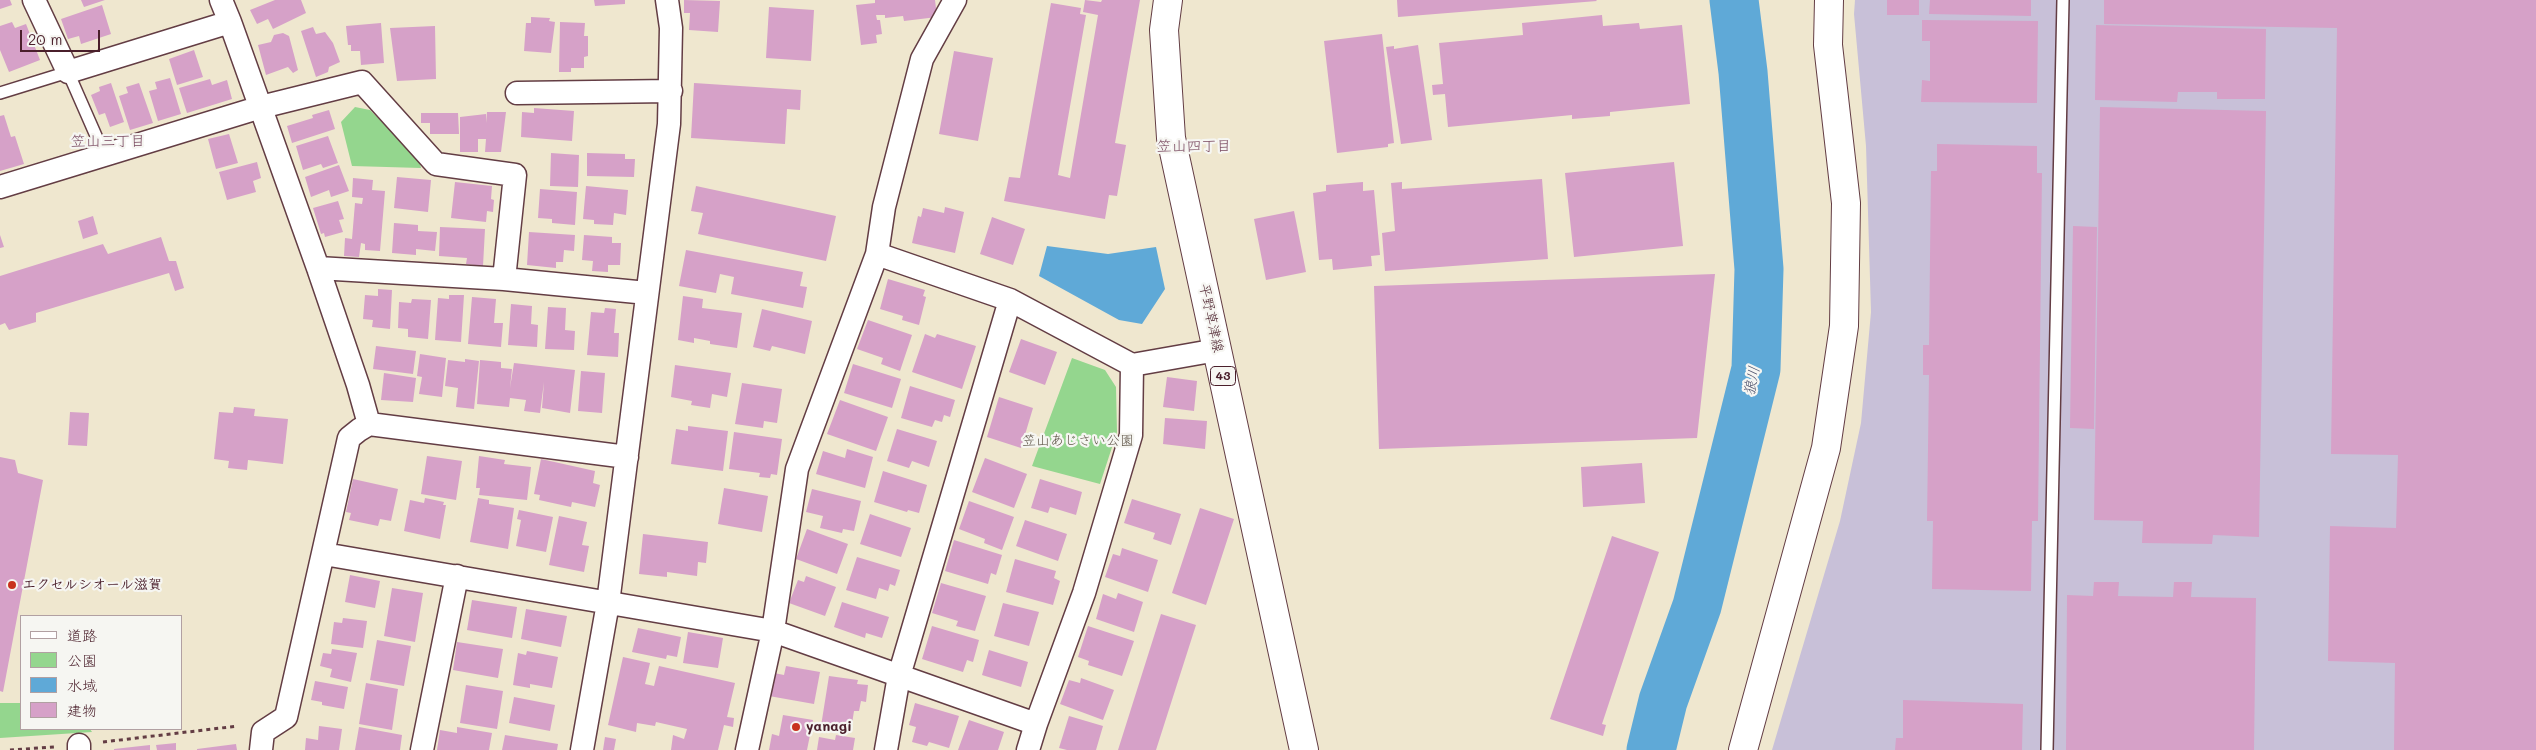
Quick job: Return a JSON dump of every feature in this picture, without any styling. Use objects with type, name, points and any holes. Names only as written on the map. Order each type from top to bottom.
[{"type":"main road","name":"平野草津線","points":[[1168,0],[1164,30],[1172,138],[1304,750]]},
{"type":"main road","points":[[1743,750],[1826,448],[1844,326],[1846,203],[1828,45],[1829,0]]},
{"type":"street","points":[[34,0],[68,72],[230,22]]},
{"type":"street","points":[[221,0],[318,268],[358,385],[369,424]]},
{"type":"street","points":[[582,750],[608,603],[671,91],[671,28],[666,0]]},
{"type":"street","points":[[747,750],[772,631],[797,469],[877,254],[884,207],[922,59],[955,0]]},
{"type":"street","points":[[0,187],[261,107],[362,82],[436,164],[516,175],[504,279]]},
{"type":"street","points":[[517,92],[671,91]]},
{"type":"street","points":[[877,254],[1010,300],[1132,365],[1218,350]]},
{"type":"street","points":[[318,268],[504,279],[647,293]]},
{"type":"street","points":[[886,750],[899,676],[1010,300]]},
{"type":"street","points":[[1028,750],[1084,593],[1131,435],[1132,365]]},
{"type":"street","points":[[262,741],[286,717],[349,438],[369,424],[627,457]]},
{"type":"street","points":[[324,554],[772,631],[1036,724]]},
{"type":"street","points":[[422,750],[457,576]]},
{"type":"lane","points":[[2047,750],[2063,0]]},
{"type":"lane","points":[[0,93],[68,72],[104,154]]},
{"type":"path","points":[[10,750],[79,747],[238,726],[262,741]]},
{"type":"shaded area","points":[[1855,0],[2536,0],[2536,750],[1772,750],[1840,521],[1861,423],[1871,312],[1866,146],[1854,14]]},
{"type":"green space","points":[[355,107],[370,110],[419,159],[421,168],[352,166],[341,122]]},
{"type":"green space","name":"笠山あじさい公園","points":[[1072,358],[1105,370],[1116,387],[1117,432],[1100,484],[1032,466]]},
{"type":"green space","points":[[0,703],[20,703],[20,730],[91,730],[92,732],[0,738]]},
{"type":"water","points":[[1047,246],[1108,254],[1156,247],[1165,289],[1142,324],[1119,320],[1039,276]]},
{"type":"building","points":[[0,0],[10,0],[12,5],[0,9]]},
{"type":"building","points":[[81,0],[105,0],[84,7]]},
{"type":"building","points":[[275,0],[301,0],[306,13],[273,29],[268,19],[257,24],[250,10]]},
{"type":"building","points":[[594,0],[625,0],[625,4],[595,6]]},
{"type":"building","points":[[684,0],[720,1],[718,32],[689,30],[690,13],[684,13]]},
{"type":"building","points":[[875,0],[935,0],[937,17],[904,21],[903,16],[885,18],[885,15],[876,15],[877,20],[880,20],[882,34],[876,35],[877,43],[861,45],[856,5],[875,3]]},
{"type":"building","points":[[1085,0],[1101,2],[1102,0],[1140,0],[1115,143],[1126,145],[1117,196],[1109,195],[1105,219],[1004,201],[1009,177],[1020,178],[1051,3],[1081,8],[1080,14],[1086,15],[1058,175],[1070,178],[1098,15],[1083,12]]},
{"type":"building","points":[[1397,0],[1596,0],[1597,1],[1398,17]]},
{"type":"building","points":[[1887,0],[1919,0],[1919,15],[1887,15]]},
{"type":"building","points":[[1930,0],[2031,0],[2031,16],[1929,14]]},
{"type":"building","points":[[2104,0],[2536,0],[2536,750],[2394,750],[2395,663],[2328,661],[2330,526],[2396,528],[2398,455],[2331,454],[2337,28],[2104,24]]},
{"type":"building","points":[[102,5],[111,34],[81,44],[79,36],[68,39],[61,19]]},
{"type":"building","points":[[769,7],[814,10],[811,61],[766,58]]},
{"type":"building","points":[[1602,15],[1603,26],[1639,23],[1640,29],[1682,25],[1690,104],[1610,112],[1610,116],[1572,119],[1572,115],[1448,127],[1445,94],[1433,95],[1432,85],[1443,84],[1439,43],[1523,35],[1522,23]]},
{"type":"building","points":[[531,17],[550,18],[549,21],[555,22],[551,53],[524,51],[526,23],[531,23]]},
{"type":"building","points":[[1922,20],[2038,21],[2037,103],[1921,102],[1922,80],[1930,81],[1930,41],[1922,41]]},
{"type":"building","points":[[12,22],[15,28],[26,24],[40,60],[9,72],[0,50],[0,26]]},
{"type":"building","points":[[560,22],[585,23],[584,36],[588,36],[588,56],[584,57],[584,68],[571,68],[571,72],[559,72]]},
{"type":"building","points":[[381,23],[384,63],[361,65],[360,51],[351,51],[351,45],[348,45],[346,26]]},
{"type":"building","points":[[2096,25],[2266,29],[2265,99],[2217,99],[2217,92],[2178,92],[2177,102],[2095,100]]},
{"type":"building","points":[[435,26],[436,79],[397,81],[390,28]]},
{"type":"building","points":[[313,27],[316,34],[325,32],[333,43],[340,62],[329,67],[328,72],[316,77],[301,31]]},
{"type":"building","points":[[283,33],[289,36],[298,70],[293,73],[288,67],[266,75],[258,45],[271,42],[274,35]]},
{"type":"building","points":[[1382,34],[1394,143],[1388,144],[1388,147],[1337,153],[1324,41]]},
{"type":"building","points":[[1418,45],[1432,140],[1401,144],[1386,47],[1394,46],[1394,49]]},
{"type":"building","points":[[194,50],[203,77],[177,85],[169,59]]},
{"type":"building","points":[[954,51],[993,58],[978,141],[939,134]]},
{"type":"building","points":[[170,78],[181,114],[158,121],[149,91],[157,89],[155,82]]},
{"type":"building","points":[[210,79],[212,85],[227,80],[232,99],[187,113],[179,88]]},
{"type":"building","points":[[111,83],[124,122],[110,127],[105,113],[99,115],[91,95],[100,91],[99,87]]},
{"type":"building","points":[[139,83],[153,123],[130,130],[119,96],[128,93],[126,87]]},
{"type":"building","points":[[694,83],[801,90],[800,110],[787,109],[785,144],[691,138]]},
{"type":"building","points":[[2100,107],[2266,111],[2259,537],[2213,535],[2212,544],[2142,543],[2143,521],[2094,520]]},
{"type":"building","points":[[534,108],[574,111],[572,141],[521,137],[522,112],[534,113]]},
{"type":"building","points":[[329,110],[335,129],[292,143],[287,126],[313,118],[312,115]]},
{"type":"building","points":[[487,112],[506,112],[501,152],[485,152],[486,139],[478,139],[478,152],[460,152],[460,117],[486,114],[486,123]]},
{"type":"building","points":[[421,113],[458,113],[459,134],[430,134],[430,123],[421,123]]},
{"type":"building","points":[[4,115],[11,137],[15,136],[24,164],[0,171],[0,116]]},
{"type":"building","points":[[229,134],[238,163],[216,169],[208,139]]},
{"type":"building","points":[[328,136],[338,163],[323,168],[321,164],[303,170],[296,146]]},
{"type":"building","points":[[1937,144],[2037,146],[2037,173],[2042,173],[2038,521],[2032,521],[2031,591],[1932,589],[1933,521],[1927,521],[1929,375],[1923,375],[1923,345],[1929,345],[1931,171],[1937,171]]},
{"type":"building","points":[[551,153],[579,155],[578,187],[550,186]]},
{"type":"building","points":[[587,153],[625,154],[625,159],[635,159],[634,177],[587,176]]},
{"type":"building","points":[[257,162],[261,178],[253,181],[256,192],[227,200],[219,172]]},
{"type":"building","points":[[1674,162],[1683,246],[1574,257],[1565,173]]},
{"type":"building","points":[[339,165],[349,191],[331,197],[329,190],[311,197],[305,177]]},
{"type":"building","points":[[397,177],[431,180],[428,212],[394,208]]},
{"type":"building","points":[[353,178],[373,180],[372,190],[385,191],[380,251],[365,250],[365,244],[361,243],[359,257],[344,256],[345,238],[352,239],[355,203],[362,204],[363,198],[352,197]]},
{"type":"building","points":[[1542,179],[1548,259],[1385,271],[1382,233],[1395,231],[1391,183],[1402,182],[1402,189]]},
{"type":"building","points":[[455,182],[492,186],[493,212],[487,211],[486,222],[451,218]]},
{"type":"building","points":[[1363,182],[1363,191],[1374,190],[1380,255],[1371,256],[1372,266],[1333,270],[1332,259],[1319,260],[1313,193],[1326,191],[1326,185]]},
{"type":"building","points":[[586,186],[628,190],[626,215],[614,213],[613,225],[594,224],[594,220],[583,219]]},
{"type":"building","points":[[696,186],[836,216],[826,261],[698,234],[703,213],[691,211]]},
{"type":"building","points":[[540,189],[577,192],[575,225],[552,223],[552,219],[538,218]]},
{"type":"building","points":[[338,201],[344,219],[339,220],[343,232],[325,237],[324,233],[321,234],[313,208]]},
{"type":"building","points":[[945,207],[964,212],[955,253],[912,243],[918,216],[921,217],[923,208],[944,213]]},
{"type":"building","points":[[1294,211],[1306,272],[1266,280],[1254,219]]},
{"type":"building","points":[[93,216],[98,234],[83,239],[78,221]]},
{"type":"building","points":[[992,217],[1025,229],[1013,265],[980,254]]},
{"type":"building","points":[[394,223],[418,225],[418,231],[437,232],[435,251],[416,249],[416,255],[392,253]]},
{"type":"building","points":[[2073,226],[2097,227],[2094,429],[2070,428]]},
{"type":"building","points":[[440,227],[485,229],[483,266],[466,264],[467,258],[439,256]]},
{"type":"building","points":[[529,232],[575,235],[574,251],[564,250],[563,262],[556,262],[556,268],[527,265]]},
{"type":"building","points":[[0,235],[4,247],[0,248]]},
{"type":"building","points":[[584,235],[612,237],[612,243],[621,243],[620,265],[608,265],[608,272],[592,271],[593,261],[582,260]]},
{"type":"building","points":[[161,237],[169,261],[176,261],[184,288],[175,291],[169,273],[36,313],[36,322],[9,330],[5,323],[0,325],[0,276],[103,244],[108,254]]},
{"type":"building","points":[[686,250],[803,272],[800,286],[807,287],[803,308],[731,294],[734,277],[720,274],[716,293],[679,286]]},
{"type":"building","points":[[1715,274],[1697,438],[1379,449],[1374,286]]},
{"type":"building","points":[[888,279],[925,290],[923,296],[926,297],[919,325],[902,320],[903,316],[880,309]]},
{"type":"building","points":[[378,289],[392,290],[390,329],[372,327],[373,320],[363,319],[365,295],[378,296]]},
{"type":"building","points":[[449,295],[464,295],[461,342],[435,340],[438,298],[449,299]]},
{"type":"building","points":[[683,296],[703,299],[702,308],[742,313],[737,348],[710,344],[710,341],[694,338],[694,343],[678,340]]},
{"type":"building","points":[[472,297],[496,299],[494,323],[503,323],[501,347],[468,344]]},
{"type":"building","points":[[412,299],[431,300],[428,339],[408,337],[408,329],[398,328],[399,302],[411,303]]},
{"type":"building","points":[[511,304],[532,306],[531,324],[538,325],[537,347],[508,345]]},
{"type":"building","points":[[548,307],[566,308],[565,330],[575,331],[574,350],[545,349]]},
{"type":"building","points":[[605,308],[616,309],[614,333],[619,333],[618,357],[587,355],[591,312],[604,313]]},
{"type":"building","points":[[762,309],[812,321],[805,354],[772,346],[770,351],[753,347]]},
{"type":"building","points":[[868,320],[912,335],[900,371],[881,364],[883,358],[857,349]]},
{"type":"building","points":[[925,334],[935,338],[937,334],[976,346],[962,389],[912,372]]},
{"type":"building","points":[[1021,339],[1057,352],[1045,385],[1009,372]]},
{"type":"building","points":[[376,346],[416,351],[413,374],[373,369]]},
{"type":"building","points":[[420,354],[446,358],[442,397],[419,394],[422,377],[417,376]]},
{"type":"building","points":[[465,359],[479,361],[474,409],[456,407],[458,388],[445,386],[448,360],[465,362]]},
{"type":"building","points":[[480,360],[501,362],[501,368],[512,369],[510,388],[514,363],[575,370],[570,413],[542,408],[544,382],[540,413],[524,411],[526,400],[510,398],[509,407],[477,404]]},
{"type":"building","points":[[853,364],[901,379],[892,408],[844,393]]},
{"type":"building","points":[[675,365],[731,373],[727,397],[712,394],[710,408],[691,405],[692,401],[671,397]]},
{"type":"building","points":[[581,371],[605,373],[602,413],[578,411]]},
{"type":"building","points":[[384,373],[416,378],[413,402],[381,400]]},
{"type":"building","points":[[1167,377],[1197,381],[1194,411],[1163,407]]},
{"type":"building","points":[[742,383],[782,389],[777,423],[764,421],[763,428],[735,424]]},
{"type":"building","points":[[910,386],[955,400],[950,417],[944,415],[942,422],[935,420],[932,427],[901,418]]},
{"type":"building","points":[[999,397],[1033,408],[1021,448],[987,437]]},
{"type":"building","points":[[840,400],[888,417],[876,451],[827,434]]},
{"type":"building","points":[[234,407],[255,409],[254,416],[288,419],[283,464],[248,460],[247,470],[228,468],[229,461],[214,459],[219,412],[233,413]]},
{"type":"building","points":[[70,412],[89,413],[87,446],[68,445]]},
{"type":"building","points":[[1165,418],[1207,421],[1205,449],[1163,444]]},
{"type":"building","points":[[688,426],[728,431],[723,471],[671,464],[676,429],[688,431]]},
{"type":"building","points":[[897,429],[937,441],[929,467],[912,461],[909,468],[887,461]]},
{"type":"building","points":[[734,432],[782,439],[777,475],[771,474],[770,478],[759,477],[760,473],[729,469]]},
{"type":"building","points":[[847,449],[873,457],[865,488],[816,474],[823,451],[845,458]]},
{"type":"building","points":[[427,456],[462,461],[456,500],[421,494]]},
{"type":"building","points":[[479,456],[505,460],[504,464],[531,467],[527,500],[479,495],[480,488],[476,488]]},
{"type":"building","name":"エクセルシオール滋賀","points":[[0,457],[15,460],[18,473],[43,480],[3,692],[0,691]]},
{"type":"building","points":[[985,458],[1027,474],[1014,508],[972,492]]},
{"type":"building","points":[[541,459],[595,471],[593,483],[600,485],[595,507],[572,502],[571,507],[539,500],[540,495],[534,494]]},
{"type":"building","points":[[1642,463],[1645,503],[1583,507],[1581,467]]},
{"type":"building","points":[[883,471],[927,485],[919,513],[908,510],[907,512],[874,502]]},
{"type":"building","points":[[353,479],[398,489],[391,521],[380,519],[378,526],[349,520],[351,513],[346,512]]},
{"type":"building","points":[[1040,479],[1082,492],[1076,515],[1050,507],[1048,513],[1031,508]]},
{"type":"building","points":[[724,488],[768,496],[762,532],[718,524]]},
{"type":"building","points":[[812,489],[861,501],[854,531],[843,529],[842,533],[820,528],[823,516],[806,512]]},
{"type":"building","points":[[425,498],[444,502],[443,505],[446,505],[440,539],[404,531],[410,500],[424,503]]},
{"type":"building","points":[[478,498],[489,500],[489,504],[514,508],[508,549],[470,542]]},
{"type":"building","points":[[1132,499],[1181,514],[1171,545],[1153,539],[1155,533],[1124,523]]},
{"type":"building","points":[[969,501],[1014,517],[1002,550],[984,543],[985,539],[959,529]]},
{"type":"building","points":[[1200,508],[1234,519],[1206,605],[1172,593]]},
{"type":"building","points":[[519,510],[553,517],[546,552],[516,546],[521,520],[517,519]]},
{"type":"building","points":[[870,514],[911,528],[901,557],[860,544]]},
{"type":"building","points":[[559,516],[587,522],[582,545],[589,546],[584,572],[549,565]]},
{"type":"building","points":[[1025,520],[1067,534],[1058,561],[1016,546]]},
{"type":"building","points":[[807,529],[848,544],[837,574],[796,559]]},
{"type":"building","points":[[643,534],[708,542],[706,563],[698,562],[697,576],[667,572],[667,577],[639,574]]},
{"type":"building","points":[[1612,536],[1659,552],[1602,724],[1606,725],[1603,736],[1550,719]]},
{"type":"building","points":[[954,540],[1002,555],[996,575],[991,573],[988,584],[945,571]]},
{"type":"building","points":[[1122,548],[1158,560],[1148,592],[1105,577],[1113,554],[1120,556]]},
{"type":"building","points":[[857,557],[900,570],[895,586],[890,584],[888,591],[879,588],[876,599],[846,590]]},
{"type":"building","points":[[1015,559],[1056,571],[1054,578],[1060,581],[1053,605],[1006,592]]},
{"type":"building","points":[[350,575],[380,581],[375,608],[345,602]]},
{"type":"building","points":[[806,576],[836,587],[825,616],[789,603],[798,580],[804,582]]},
{"type":"building","points":[[2094,582],[2119,582],[2118,596],[2173,597],[2174,582],[2192,582],[2191,597],[2256,598],[2254,750],[2066,750],[2067,595],[2093,596]]},
{"type":"building","points":[[941,583],[986,596],[975,631],[956,626],[958,621],[932,613]]},
{"type":"building","points":[[392,588],[423,593],[415,642],[384,636]]},
{"type":"building","points":[[1118,593],[1143,602],[1134,632],[1096,619],[1103,594],[1116,599]]},
{"type":"building","points":[[472,600],[517,607],[512,638],[467,630]]},
{"type":"building","points":[[842,602],[889,617],[882,638],[866,633],[865,638],[834,627]]},
{"type":"building","points":[[1003,603],[1039,612],[1029,646],[994,636]]},
{"type":"building","points":[[526,609],[567,616],[561,647],[521,639]]},
{"type":"building","points":[[1161,614],[1196,625],[1156,750],[1118,750]]},
{"type":"building","points":[[343,618],[367,621],[363,648],[331,644],[334,622],[342,623]]},
{"type":"building","points":[[932,626],[979,640],[973,662],[967,660],[963,672],[922,659]]},
{"type":"building","points":[[1088,626],[1134,641],[1122,676],[1088,665],[1089,661],[1078,657]]},
{"type":"building","points":[[638,628],[681,637],[677,657],[667,655],[666,659],[632,652]]},
{"type":"building","points":[[688,632],[723,638],[718,668],[683,663]]},
{"type":"building","points":[[377,640],[411,646],[404,686],[370,680]]},
{"type":"building","points":[[457,642],[503,649],[498,678],[453,670]]},
{"type":"building","points":[[332,649],[357,653],[351,682],[330,677],[332,669],[320,666],[323,653],[331,654]]},
{"type":"building","points":[[989,650],[1028,662],[1021,687],[982,675]]},
{"type":"building","points":[[527,651],[558,657],[552,688],[530,684],[530,688],[513,685],[518,653],[526,655]]},
{"type":"building","points":[[623,657],[650,663],[645,684],[654,686],[659,666],[735,683],[727,717],[734,718],[733,727],[724,725],[718,750],[671,750],[673,735],[684,739],[687,729],[656,722],[655,726],[637,723],[636,732],[608,725]]},
{"type":"building","points":[[786,666],[820,672],[814,704],[769,696],[774,673],[784,675]]},
{"type":"building","points":[[829,676],[858,680],[857,684],[868,685],[866,702],[861,701],[859,711],[854,711],[851,730],[821,726]]},
{"type":"building","points":[[1081,678],[1114,690],[1103,720],[1060,704],[1069,680],[1080,683]]},
{"type":"building","points":[[315,681],[348,687],[344,709],[322,705],[322,702],[311,700]]},
{"type":"building","points":[[366,683],[398,689],[392,730],[359,724]]},
{"type":"building","points":[[466,685],[503,691],[497,729],[460,723]]},
{"type":"building","points":[[514,697],[555,705],[550,731],[509,723]]},
{"type":"building","points":[[1903,700],[2023,704],[2022,750],[1895,750],[1896,738],[1903,738]]},
{"type":"building","points":[[915,703],[959,716],[949,748],[929,742],[927,746],[912,742],[916,727],[909,725]]},
{"type":"building","name":"yanagi","points":[[783,715],[813,720],[807,750],[769,750],[772,734],[779,736]]},
{"type":"building","points":[[1069,716],[1103,726],[1096,750],[1067,750],[1059,748]]},
{"type":"building","points":[[969,720],[1004,732],[998,750],[958,750]]},
{"type":"building","points":[[319,726],[342,729],[339,750],[305,750],[306,738],[318,740]]},
{"type":"building","points":[[359,727],[402,735],[400,750],[355,750]]},
{"type":"building","points":[[457,727],[492,733],[489,750],[437,750],[440,730],[457,733]]},
{"type":"building","points":[[505,735],[558,744],[557,750],[502,750]]},
{"type":"building","points":[[836,735],[855,738],[853,750],[817,750],[819,737],[835,740]]},
{"type":"building","points":[[605,737],[616,739],[614,750],[603,750]]},
{"type":"building","points":[[176,743],[176,750],[157,750],[156,745]]},
{"type":"building","points":[[236,744],[237,750],[197,750],[197,749]]},
{"type":"building","points":[[150,745],[150,750],[114,750],[114,749]]},
{"type":"waterway","name":"狼川","points":[[1651,750],[1663,701],[1697,606],[1756,369],[1759,269],[1743,72],[1734,0]]},
{"type":"place","name":"エクセルシオール滋賀","points":[[12,585]]},
{"type":"place","name":"yanagi","points":[[796,727]]},
{"type":"district","name":"笠山三丁目","points":[[108,141]]},
{"type":"district","name":"笠山四丁目","points":[[1194,146]]}]
